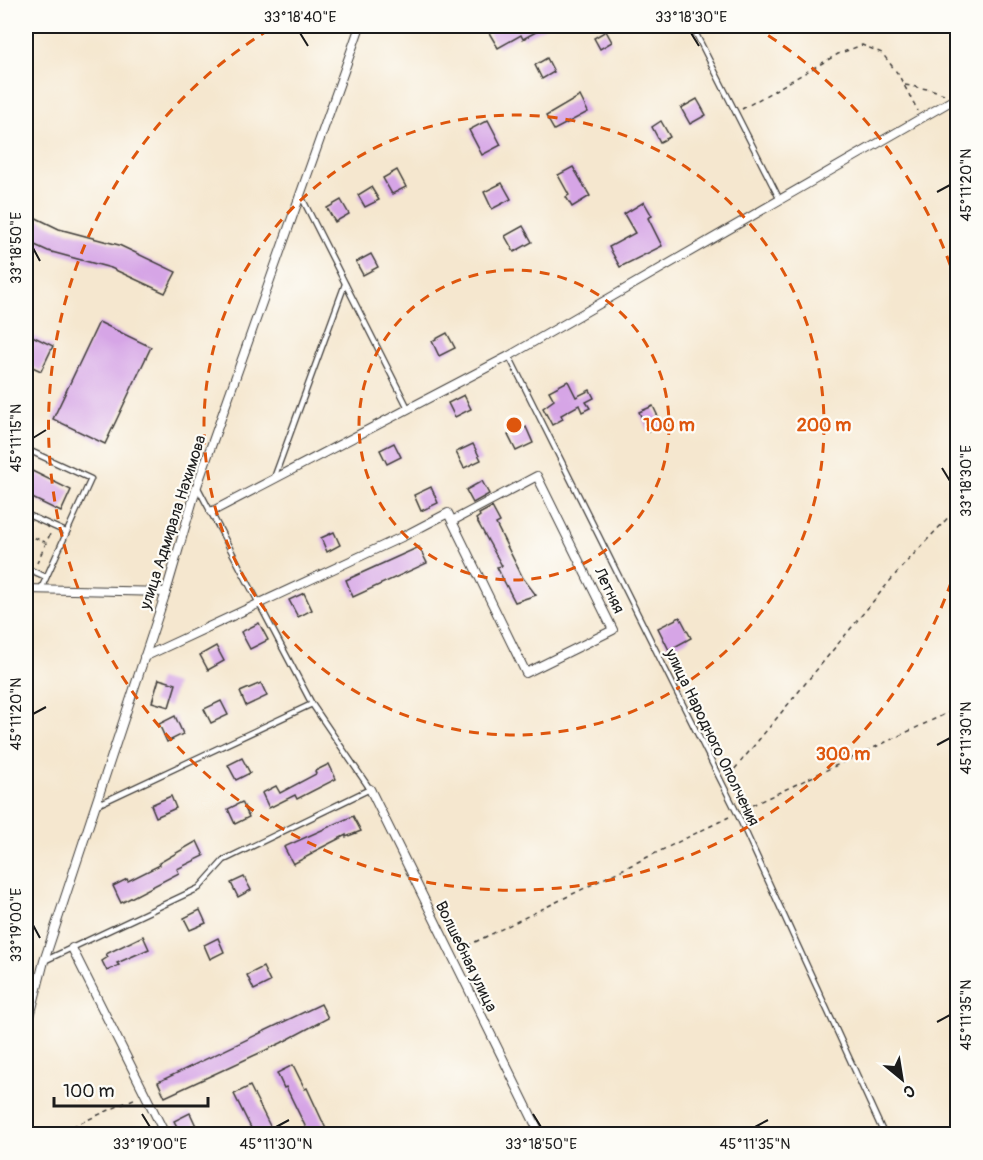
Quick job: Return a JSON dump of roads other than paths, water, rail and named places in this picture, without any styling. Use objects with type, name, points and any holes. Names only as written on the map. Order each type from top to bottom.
[{"type":"street","name":"улица Адмирала Нахимова","points":[[26,1032],[44,961],[166,592],[197,486],[360,26]]},
{"type":"street","points":[[211,512],[509,356],[779,198],[956,98]]},
{"type":"street","name":"Летняя","points":[[144,657],[404,536],[448,513],[526,673],[613,630],[537,476],[452,521]]},
{"type":"street","points":[[26,589],[166,592]]},
{"type":"street","name":"Волшебная улица","points":[[370,789],[540,1134]]},
{"type":"street","points":[[72,948],[165,1134]]},
{"type":"lane","points":[[692,26],[779,198]]},
{"type":"lane","points":[[300,194],[408,408]]},
{"type":"lane","points":[[274,478],[345,284]]},
{"type":"lane","name":"улица Народного Ополчения","points":[[509,356],[688,710],[884,1134]]},
{"type":"lane","points":[[26,449],[90,479],[40,589]]},
{"type":"lane","points":[[44,961],[199,888],[224,860],[370,789],[312,704],[197,486]]},
{"type":"lane","points":[[26,514],[66,532]]},
{"type":"lane","points":[[26,568],[46,577]]},
{"type":"lane","points":[[95,806],[312,704]]}]
